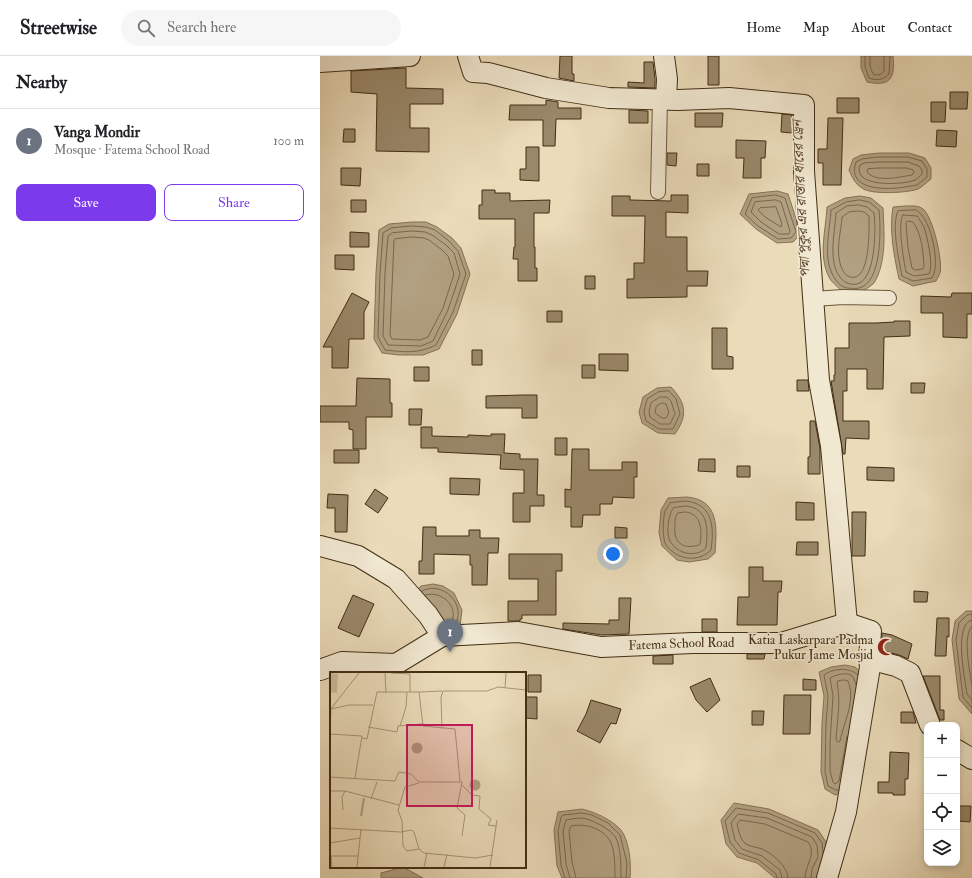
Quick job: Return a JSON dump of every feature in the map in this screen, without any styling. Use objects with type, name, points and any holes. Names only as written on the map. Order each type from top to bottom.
[{"type":"street","points":[[320,62],[410,56]]},
{"type":"street","points":[[468,56],[473,72],[488,73],[546,88],[609,98],[729,98],[804,104],[804,171],[819,380],[831,446],[848,623],[871,631],[870,667],[846,812],[827,878]]},
{"type":"street","points":[[658,192],[663,99],[667,79],[664,56]]},
{"type":"street","points":[[813,298],[889,298]]},
{"type":"street","points":[[320,546],[358,556],[396,579],[428,615],[442,636],[396,664],[342,662],[320,670]]},
{"type":"street","name":"Fatema School Road","points":[[442,636],[518,632],[602,647],[693,643],[782,643],[848,623]]},
{"type":"street","points":[[869,660],[896,666],[910,673],[929,722]]},
{"type":"street","points":[[960,752],[972,759]]},
{"type":"water","points":[[861,56],[893,56],[893,70],[890,79],[881,83],[867,82],[861,68]]},
{"type":"water","points":[[879,153],[909,153],[925,158],[931,168],[931,179],[918,189],[906,192],[873,192],[862,188],[853,178],[849,170],[853,159],[861,155]]},
{"type":"water","points":[[777,191],[788,194],[801,234],[793,242],[777,243],[756,229],[740,214],[749,194]]},
{"type":"water","points":[[860,196],[871,198],[883,208],[883,256],[878,275],[874,283],[861,292],[842,291],[830,279],[824,260],[823,251],[827,207],[845,198]]},
{"type":"water","points":[[914,206],[923,209],[927,214],[934,230],[941,267],[936,281],[913,286],[899,279],[893,243],[892,216],[893,207]]},
{"type":"water","points":[[426,222],[437,227],[452,238],[461,248],[470,274],[457,314],[439,349],[423,355],[382,353],[374,339],[379,230],[389,224]]},
{"type":"water","points":[[671,387],[680,398],[684,409],[682,421],[675,434],[658,433],[642,423],[639,412],[643,397],[657,388]]},
{"type":"water","points":[[687,497],[697,499],[705,503],[714,516],[716,534],[715,553],[708,559],[689,562],[677,560],[662,546],[659,533],[661,510],[668,498]]},
{"type":"water","points":[[433,584],[443,586],[454,593],[462,610],[460,626],[427,630],[419,620],[415,608],[416,591],[421,586]]},
{"type":"water","points":[[966,611],[972,611],[972,714],[959,699],[952,640],[955,621]]},
{"type":"water","points":[[845,665],[855,667],[861,672],[842,793],[835,795],[825,789],[821,772],[824,696],[819,672],[831,667]]},
{"type":"water","points":[[734,803],[769,809],[818,830],[826,842],[827,859],[820,878],[775,878],[757,863],[737,857],[726,844],[721,820]]},
{"type":"water","points":[[582,809],[606,818],[621,830],[629,851],[630,878],[562,878],[557,866],[554,830],[558,812]]},
{"type":"water","points":[[405,868],[423,878],[381,878],[381,873]]},
{"type":"building","points":[[560,56],[572,56],[572,74],[574,74],[574,81],[559,78]]},
{"type":"building","points":[[708,56],[719,56],[719,85],[708,85]]},
{"type":"building","points":[[644,62],[653,62],[655,88],[628,87],[628,82],[644,83]]},
{"type":"building","points":[[406,68],[406,88],[443,89],[443,104],[410,104],[410,128],[429,128],[429,152],[376,151],[377,94],[351,92],[351,71]]},
{"type":"building","points":[[950,92],[968,92],[967,109],[950,109]]},
{"type":"building","points":[[837,98],[859,98],[859,113],[837,113]]},
{"type":"building","points":[[546,100],[558,102],[558,108],[581,108],[581,119],[556,119],[555,146],[543,146],[543,120],[509,120],[510,105],[546,105]]},
{"type":"building","points":[[931,102],[946,102],[945,122],[931,122]]},
{"type":"building","points":[[629,110],[648,111],[648,123],[629,123]]},
{"type":"building","points":[[695,113],[723,113],[722,127],[695,127]]},
{"type":"building","points":[[782,114],[792,115],[792,133],[781,132]]},
{"type":"building","points":[[828,118],[843,118],[841,185],[823,185],[823,163],[818,163],[818,149],[827,149]]},
{"type":"building","points":[[344,129],[355,129],[355,142],[343,142]]},
{"type":"building","points":[[937,130],[957,131],[956,147],[936,146]]},
{"type":"building","points":[[736,140],[766,141],[765,158],[761,158],[761,178],[743,178],[744,158],[736,158]]},
{"type":"building","points":[[526,147],[539,147],[539,181],[520,180],[520,169],[526,169]]},
{"type":"building","points":[[667,153],[677,153],[676,166],[667,165]]},
{"type":"building","points":[[697,164],[709,164],[709,176],[697,176]]},
{"type":"building","points":[[341,168],[361,168],[360,186],[341,185]]},
{"type":"building","points":[[482,190],[495,190],[495,193],[510,193],[510,201],[550,200],[549,213],[534,213],[534,247],[537,281],[518,281],[518,259],[513,259],[515,247],[515,219],[479,219],[479,205],[482,205]]},
{"type":"building","points":[[671,195],[688,195],[688,213],[666,212],[666,237],[687,237],[687,271],[708,271],[707,286],[687,286],[687,297],[627,298],[627,279],[634,279],[634,263],[644,263],[645,216],[612,216],[612,196],[630,196],[630,200],[671,201]]},
{"type":"building","points":[[351,200],[366,200],[366,212],[351,212]]},
{"type":"building","points":[[350,232],[369,233],[369,247],[350,247]]},
{"type":"building","points":[[335,255],[354,255],[354,270],[335,269]]},
{"type":"building","points":[[585,276],[595,276],[595,289],[585,289]]},
{"type":"building","points":[[352,293],[369,302],[364,312],[364,339],[349,339],[348,368],[332,368],[332,347],[323,347]]},
{"type":"building","points":[[952,293],[972,293],[972,314],[967,314],[967,338],[943,337],[943,313],[921,313],[921,296],[951,297]]},
{"type":"building","points":[[547,311],[562,311],[562,322],[547,322]]},
{"type":"building","points":[[910,321],[910,336],[884,337],[883,389],[867,389],[867,369],[847,369],[847,391],[843,391],[843,421],[869,421],[869,439],[846,438],[845,454],[843,454],[831,381],[834,381],[835,375],[835,348],[849,348],[849,323]]},
{"type":"building","points":[[712,328],[727,328],[727,356],[733,357],[733,369],[712,369]]},
{"type":"building","points":[[472,350],[482,350],[482,365],[472,365]]},
{"type":"building","points":[[599,354],[628,354],[628,371],[599,370]]},
{"type":"building","points":[[582,365],[595,365],[595,378],[582,378]]},
{"type":"building","points":[[414,367],[429,367],[429,381],[414,381]]},
{"type":"building","points":[[357,378],[390,379],[390,403],[392,403],[392,417],[366,417],[366,449],[353,449],[353,430],[349,429],[349,422],[320,422],[320,406],[356,406]]},
{"type":"building","points":[[797,380],[808,380],[809,391],[797,391]]},
{"type":"building","points":[[911,383],[925,383],[924,393],[911,393]]},
{"type":"building","points":[[537,395],[537,418],[522,418],[522,408],[486,408],[486,396]]},
{"type":"building","points":[[409,409],[422,409],[421,425],[409,425]]},
{"type":"building","points":[[810,421],[815,421],[820,448],[820,474],[808,474],[808,457],[810,457]]},
{"type":"building","points":[[421,427],[432,427],[432,436],[468,437],[468,435],[491,436],[491,434],[505,434],[504,453],[520,454],[520,459],[538,459],[537,495],[544,495],[544,506],[530,506],[530,522],[513,522],[513,493],[524,493],[524,470],[500,469],[501,455],[438,452],[438,448],[421,448]]},
{"type":"building","points":[[555,438],[567,438],[567,455],[555,455]]},
{"type":"building","points":[[572,449],[589,449],[589,470],[622,470],[622,462],[637,462],[637,477],[634,477],[634,498],[613,497],[612,504],[600,504],[600,515],[583,515],[582,527],[571,527],[571,507],[565,507],[565,489],[571,490]]},
{"type":"building","points":[[334,450],[359,450],[359,463],[334,463]]},
{"type":"building","points":[[699,459],[715,459],[715,472],[698,471]]},
{"type":"building","points":[[737,466],[750,466],[750,477],[737,477]]},
{"type":"building","points":[[867,467],[894,468],[894,481],[867,480]]},
{"type":"building","points":[[450,478],[480,479],[479,495],[450,494]]},
{"type":"building","points":[[375,489],[388,498],[378,513],[365,504]]},
{"type":"building","points":[[328,494],[348,495],[347,532],[335,532],[335,508],[327,508]]},
{"type":"building","points":[[796,502],[814,503],[814,520],[796,520]]},
{"type":"building","points":[[852,512],[866,512],[865,556],[852,556]]},
{"type":"building","points":[[423,527],[436,527],[436,536],[469,536],[469,530],[480,530],[480,538],[499,538],[498,553],[488,553],[487,585],[472,585],[472,565],[470,565],[470,555],[434,554],[434,574],[419,574],[419,561],[422,561]]},
{"type":"building","points":[[615,527],[627,528],[627,538],[615,538]]},
{"type":"building","points":[[797,542],[818,542],[818,555],[796,555]]},
{"type":"building","points":[[509,554],[562,554],[562,571],[556,571],[556,615],[522,615],[522,619],[520,619],[520,621],[508,621],[508,601],[538,601],[538,579],[509,579]]},
{"type":"building","points":[[749,567],[763,567],[763,581],[782,581],[781,592],[778,592],[777,625],[737,625],[738,597],[749,597]]},
{"type":"building","points":[[914,591],[928,592],[927,602],[914,602]]},
{"type":"building","points":[[353,595],[374,604],[359,637],[338,628]]},
{"type":"building","points":[[619,598],[631,598],[629,634],[602,635],[563,629],[563,623],[609,624],[609,620],[619,620]]},
{"type":"building","points":[[937,618],[949,618],[949,637],[947,636],[946,656],[935,656]]},
{"type":"building","points":[[702,619],[717,619],[717,632],[702,632]]},
{"type":"building","points":[[882,633],[892,635],[912,644],[908,659],[881,650]]},
{"type":"building","points":[[747,654],[765,654],[764,659],[747,659]]},
{"type":"building","points":[[673,655],[673,664],[653,664],[653,656]]},
{"type":"building","points":[[528,675],[541,675],[541,692],[528,692]]},
{"type":"building","points":[[923,676],[940,676],[940,710],[944,710],[944,720],[940,720]]},
{"type":"building","points":[[710,678],[720,700],[707,712],[696,700],[690,687]]},
{"type":"building","points":[[803,679],[816,680],[816,690],[803,690]]},
{"type":"building","points":[[784,695],[811,695],[810,734],[783,734]]},
{"type":"building","points":[[526,697],[537,697],[537,719],[526,718]]},
{"type":"building","points":[[591,700],[621,709],[616,724],[611,723],[600,743],[577,731],[586,714]]},
{"type":"building","points":[[752,711],[764,711],[763,725],[752,725]]},
{"type":"building","points":[[901,712],[913,712],[916,723],[901,723]]},
{"type":"building","points":[[890,752],[909,753],[908,779],[905,779],[905,795],[878,793],[878,782],[889,782]]},
{"type":"building","points":[[960,806],[971,806],[970,822],[960,821]]},
{"type":"place","name":"Katia Laskarpara Padma Pukur Jame Mosjid","points":[[886,647]]},
{"type":"place","name":"Vanga Mondir","points":[[450,652]]},
{"type":"water label","name":"পদ্মা পুকুর এর রাস্তার ধারের ড্রেন","points":[[801,199]]}]
